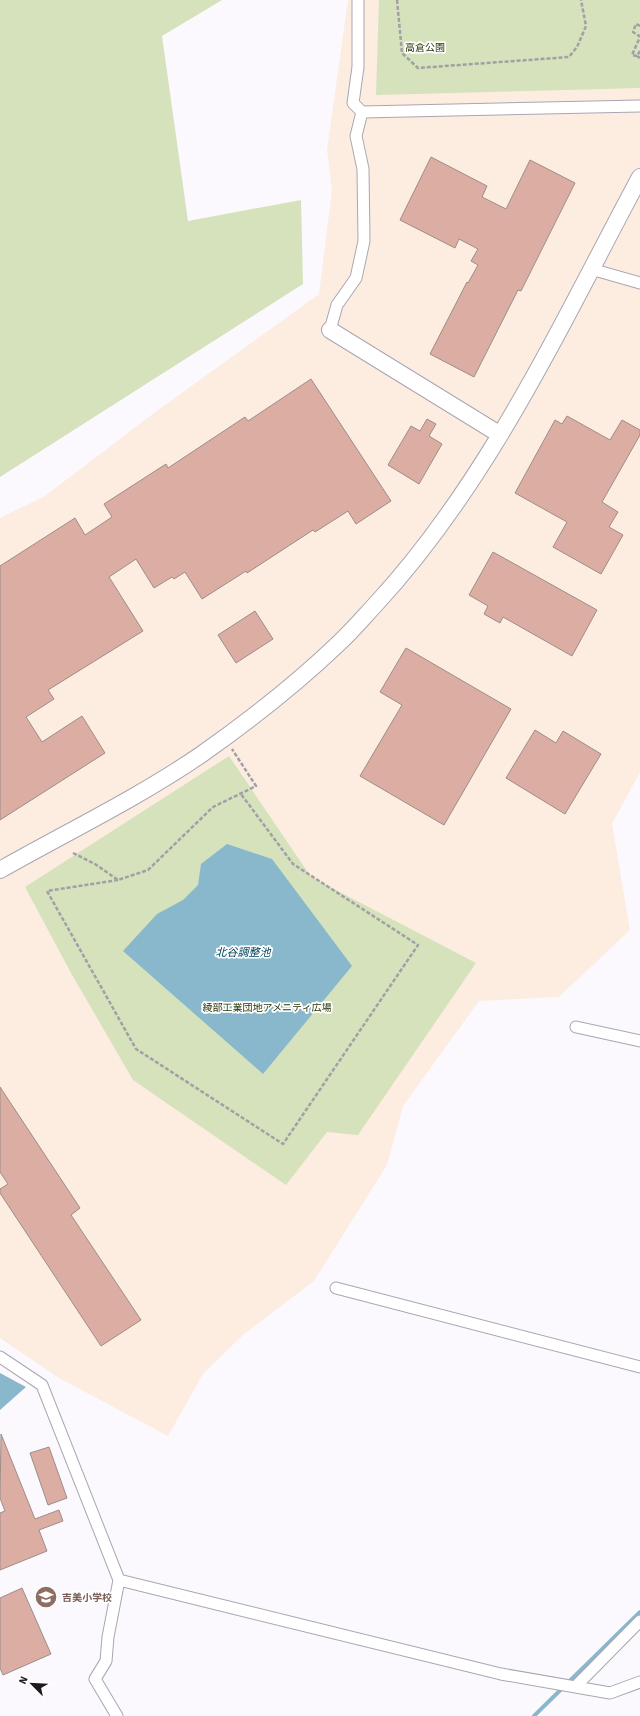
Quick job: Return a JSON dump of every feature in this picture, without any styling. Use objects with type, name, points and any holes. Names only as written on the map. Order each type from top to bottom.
[{"type":"street","points":[[358,0],[358,67],[353,103],[362,112],[640,106]]},
{"type":"street","points":[[362,112],[356,136],[363,169],[364,241],[356,278],[338,305],[330,330],[499,434]]},
{"type":"street","points":[[0,870],[135,796],[201,754],[262,709],[339,643],[396,583],[461,498],[544,356],[640,177]]},
{"type":"street","points":[[591,268],[640,282]]},
{"type":"street","points":[[576,1026],[640,1041]]},
{"type":"street","points":[[336,1288],[640,1367]]},
{"type":"street","points":[[0,1357],[42,1385],[119,1580],[108,1637],[106,1661],[95,1679],[117,1716]]},
{"type":"street","points":[[119,1580],[500,1674],[610,1693],[640,1682]]},
{"type":"street","points":[[576,1686],[640,1621]]},
{"type":"path","points":[[397,0],[402,53],[418,68],[569,57],[577,47],[586,26],[581,0]]},
{"type":"path","points":[[640,26],[636,24],[633,32],[640,36],[632,55],[639,57],[640,51]]},
{"type":"path","points":[[224,737],[256,786],[213,807],[148,870],[118,880],[47,891],[136,1049],[283,1144],[418,945],[293,864],[241,794]]},
{"type":"path","points":[[73,853],[95,864],[118,880]]},
{"type":"shaded area","points":[[348,0],[640,0],[640,772],[612,824],[630,930],[559,997],[479,1001],[403,1106],[387,1165],[314,1281],[244,1334],[203,1374],[168,1436],[59,1378],[0,1338],[0,518],[45,496],[154,413],[319,294],[332,190],[327,150]]},
{"type":"green space","points":[[0,0],[222,0],[162,36],[188,221],[301,200],[303,284],[0,477]]},
{"type":"green space","name":"高倉公園","points":[[379,0],[640,0],[640,88],[376,95]]},
{"type":"green space","name":"綾部工業団地アメニティ広場","points":[[229,756],[311,877],[476,963],[358,1135],[327,1132],[286,1185],[133,1080],[71,973],[25,887]]},
{"type":"water","name":"北谷調整池","points":[[227,844],[272,859],[352,966],[263,1074],[123,951],[157,914],[183,900],[198,885],[201,864]]},
{"type":"water","points":[[0,1373],[26,1387],[0,1410]]},
{"type":"building","points":[[431,157],[487,186],[482,197],[506,209],[530,160],[575,183],[521,291],[518,290],[474,377],[430,354],[467,282],[468,283],[478,265],[471,261],[478,249],[459,239],[455,248],[400,220]]},
{"type":"building","points":[[311,379],[391,501],[356,524],[348,511],[315,532],[313,530],[247,573],[246,571],[202,599],[185,572],[174,579],[172,577],[154,588],[136,559],[109,577],[143,631],[48,690],[54,699],[26,717],[42,742],[82,716],[105,753],[0,820],[0,566],[75,518],[85,535],[112,517],[104,504],[166,464],[168,468],[245,417],[248,421]]},
{"type":"building","points":[[567,416],[610,440],[622,420],[640,430],[640,435],[602,502],[618,512],[609,527],[623,535],[601,574],[553,547],[567,522],[515,493],[555,420],[562,424]]},
{"type":"building","points":[[427,419],[436,424],[429,436],[442,444],[419,484],[388,465],[411,426],[420,431]]},
{"type":"building","points":[[493,552],[597,610],[572,656],[503,617],[500,623],[484,614],[488,606],[469,595]]},
{"type":"building","points":[[255,611],[273,639],[236,663],[218,635]]},
{"type":"building","points":[[406,648],[511,709],[444,825],[360,776],[402,705],[380,692]]},
{"type":"building","points":[[535,730],[556,743],[563,731],[601,754],[565,814],[506,778]]},
{"type":"building","points":[[0,1087],[80,1208],[71,1215],[141,1320],[101,1346],[0,1193],[0,1189],[8,1184],[0,1172]]},
{"type":"building","points":[[1,1434],[35,1519],[59,1510],[63,1521],[39,1530],[47,1551],[0,1570],[0,1513],[5,1511],[0,1498]]},
{"type":"building","points":[[49,1447],[67,1498],[48,1505],[30,1453]]},
{"type":"building","points":[[22,1588],[51,1654],[3,1675],[0,1668],[0,1598]]},
{"type":"waterway","points":[[534,1716],[640,1612]]},
{"type":"place","name":"吉美小学校","points":[[46,1597]]}]
